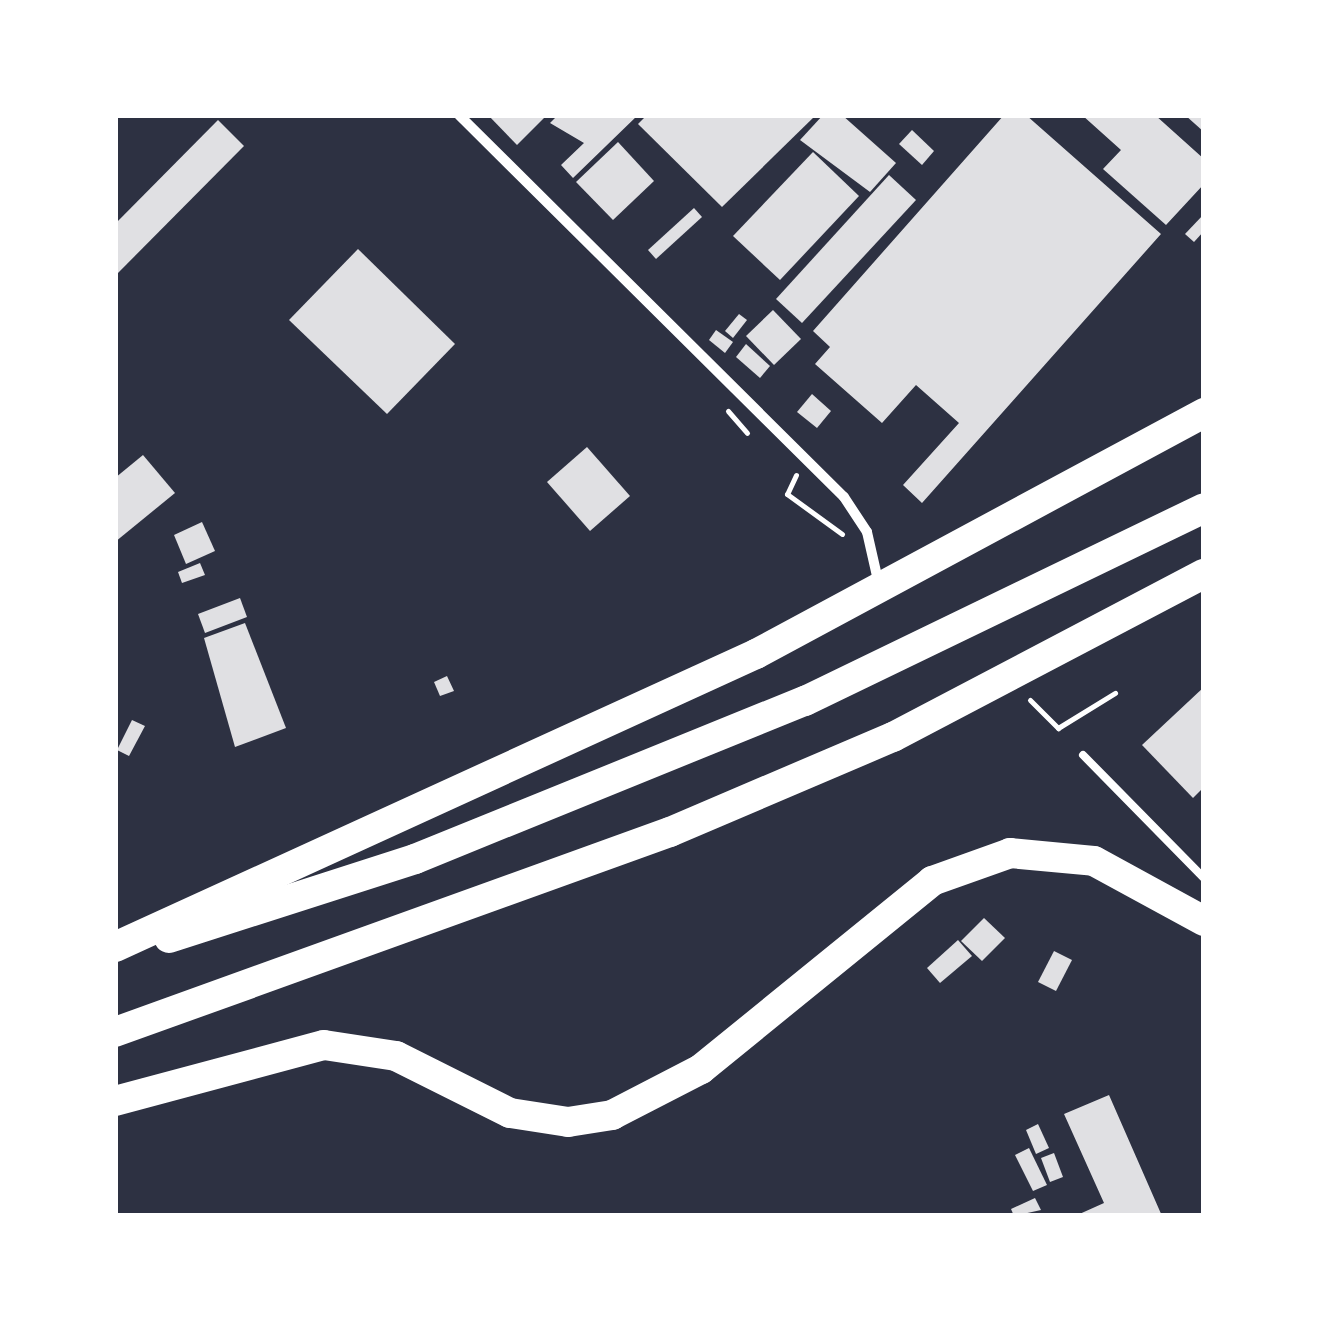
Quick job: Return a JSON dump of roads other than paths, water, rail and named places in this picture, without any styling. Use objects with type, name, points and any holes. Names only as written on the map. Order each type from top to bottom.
[{"type":"highway","points":[[115,948],[879,590],[1204,413]]},
{"type":"highway","points":[[115,956],[415,858],[754,723],[1021,604],[1204,508]]},
{"type":"highway","points":[[115,1032],[670,832],[894,737],[1204,574]]},
{"type":"highway","points":[[115,1100],[324,1045],[396,1056],[510,1113],[568,1122],[612,1115],[700,1069],[932,882],[1010,853],[1094,861],[1204,921]]},
{"type":"street","points":[[459,115],[844,497],[867,532],[879,590]]},
{"type":"lane","points":[[1083,755],[1204,878]]}]
